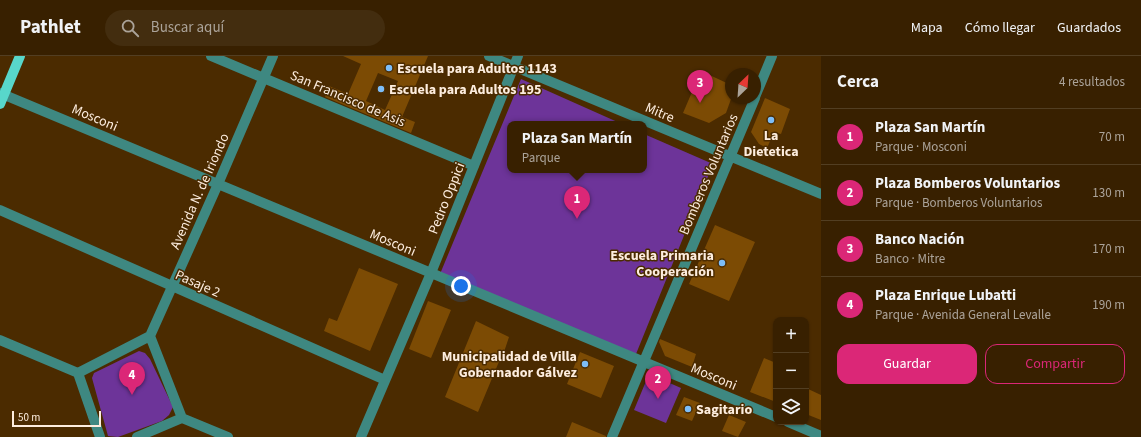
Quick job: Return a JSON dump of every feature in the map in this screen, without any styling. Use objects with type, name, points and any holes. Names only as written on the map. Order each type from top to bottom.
[{"type":"main road","points":[[0,104],[2,93],[20,56]]},
{"type":"street","name":"San Francisco de Asis","points":[[211,56],[474,166]]},
{"type":"street","name":"Avenida N. de Iriondo","points":[[150,336],[273,56]]},
{"type":"street","name":"Mitre","points":[[489,56],[646,121]]},
{"type":"street","name":"Pedro Oppici","points":[[361,437],[431,273],[518,56]]},
{"type":"street","name":"Bomberos Voluntarios","points":[[761,83],[772,56]]},
{"type":"street","name":"Mosconi","points":[[2,93],[773,416]]},
{"type":"street","name":"Bomberos Voluntarios","points":[[612,437],[752,104]]},
{"type":"street","name":"Mitre","points":[[647,121],[821,194]]},
{"type":"street","name":"Pasaje 2","points":[[0,210],[385,380]]},
{"type":"street","points":[[78,373],[150,336],[182,418]]},
{"type":"street","points":[[0,340],[78,373],[100,437]]},
{"type":"street","points":[[137,437],[182,418],[228,437]]},
{"type":"street","points":[[795,425],[821,436]]},
{"type":"shaded area","points":[[521,79],[615,121],[507,121],[507,173],[647,173],[647,135],[713,164],[636,354],[440,274]]},
{"type":"shaded area","points":[[139,351],[145,353],[150,359],[173,407],[169,415],[162,421],[118,437],[108,436],[92,378],[94,373]]},
{"type":"shaded area","points":[[649,374],[681,388],[666,423],[634,410]]},
{"type":"building","points":[[343,56],[428,56],[402,117],[415,122],[411,133],[325,97],[329,86],[348,94],[361,64]],"holes":[[[378,73],[398,81],[385,110],[366,101]]]},
{"type":"building","points":[[701,71],[725,82],[725,104],[729,104],[726,113],[709,123],[683,113]]},
{"type":"building","name":"La Dietetica","points":[[765,98],[790,109],[781,134],[774,132],[767,148],[759,144],[751,132]]},
{"type":"building","name":"Escuela Primaria Cooperación","points":[[715,225],[755,242],[729,301],[689,284]]},
{"type":"building","points":[[359,268],[398,284],[370,351],[324,331],[329,318],[337,321]]},
{"type":"building","points":[[428,301],[451,310],[431,358],[409,349]]},
{"type":"building","points":[[476,321],[509,337],[478,412],[445,397]]},
{"type":"building","points":[[660,339],[696,354],[692,367],[665,356],[659,342]]},
{"type":"building","points":[[580,352],[614,366],[601,398],[567,384]]},
{"type":"building","points":[[764,358],[773,362],[773,401],[750,392]]},
{"type":"building","points":[[809,389],[821,395],[821,420],[809,415]]},
{"type":"building","name":"Sagitario","points":[[684,397],[700,403],[692,421],[676,415]]},
{"type":"building","points":[[729,415],[746,422],[738,437],[722,431]]},
{"type":"building","points":[[572,422],[606,436],[606,437],[566,437]]},
{"type":"place","name":"Escuela para Adultos 1143","points":[[389,68]]},
{"type":"place","name":"Escuela para Adultos 195","points":[[381,89]]},
{"type":"place","name":"Banco Nación","points":[[700,103]]},
{"type":"place","name":"La Dietetica","points":[[771,120]]},
{"type":"place","name":"Plaza San Martín","points":[[577,219]]},
{"type":"place","name":"Escuela Primaria Cooperación","points":[[722,263]]},
{"type":"place","name":"Municipalidad de Villa Gobernador Gálvez","points":[[585,364]]},
{"type":"place","name":"Plaza Enrique Lubatti","points":[[132,395]]},
{"type":"place","name":"Plaza Bomberos Voluntarios","points":[[658,399]]},
{"type":"place","name":"Sagitario","points":[[688,409]]}]
